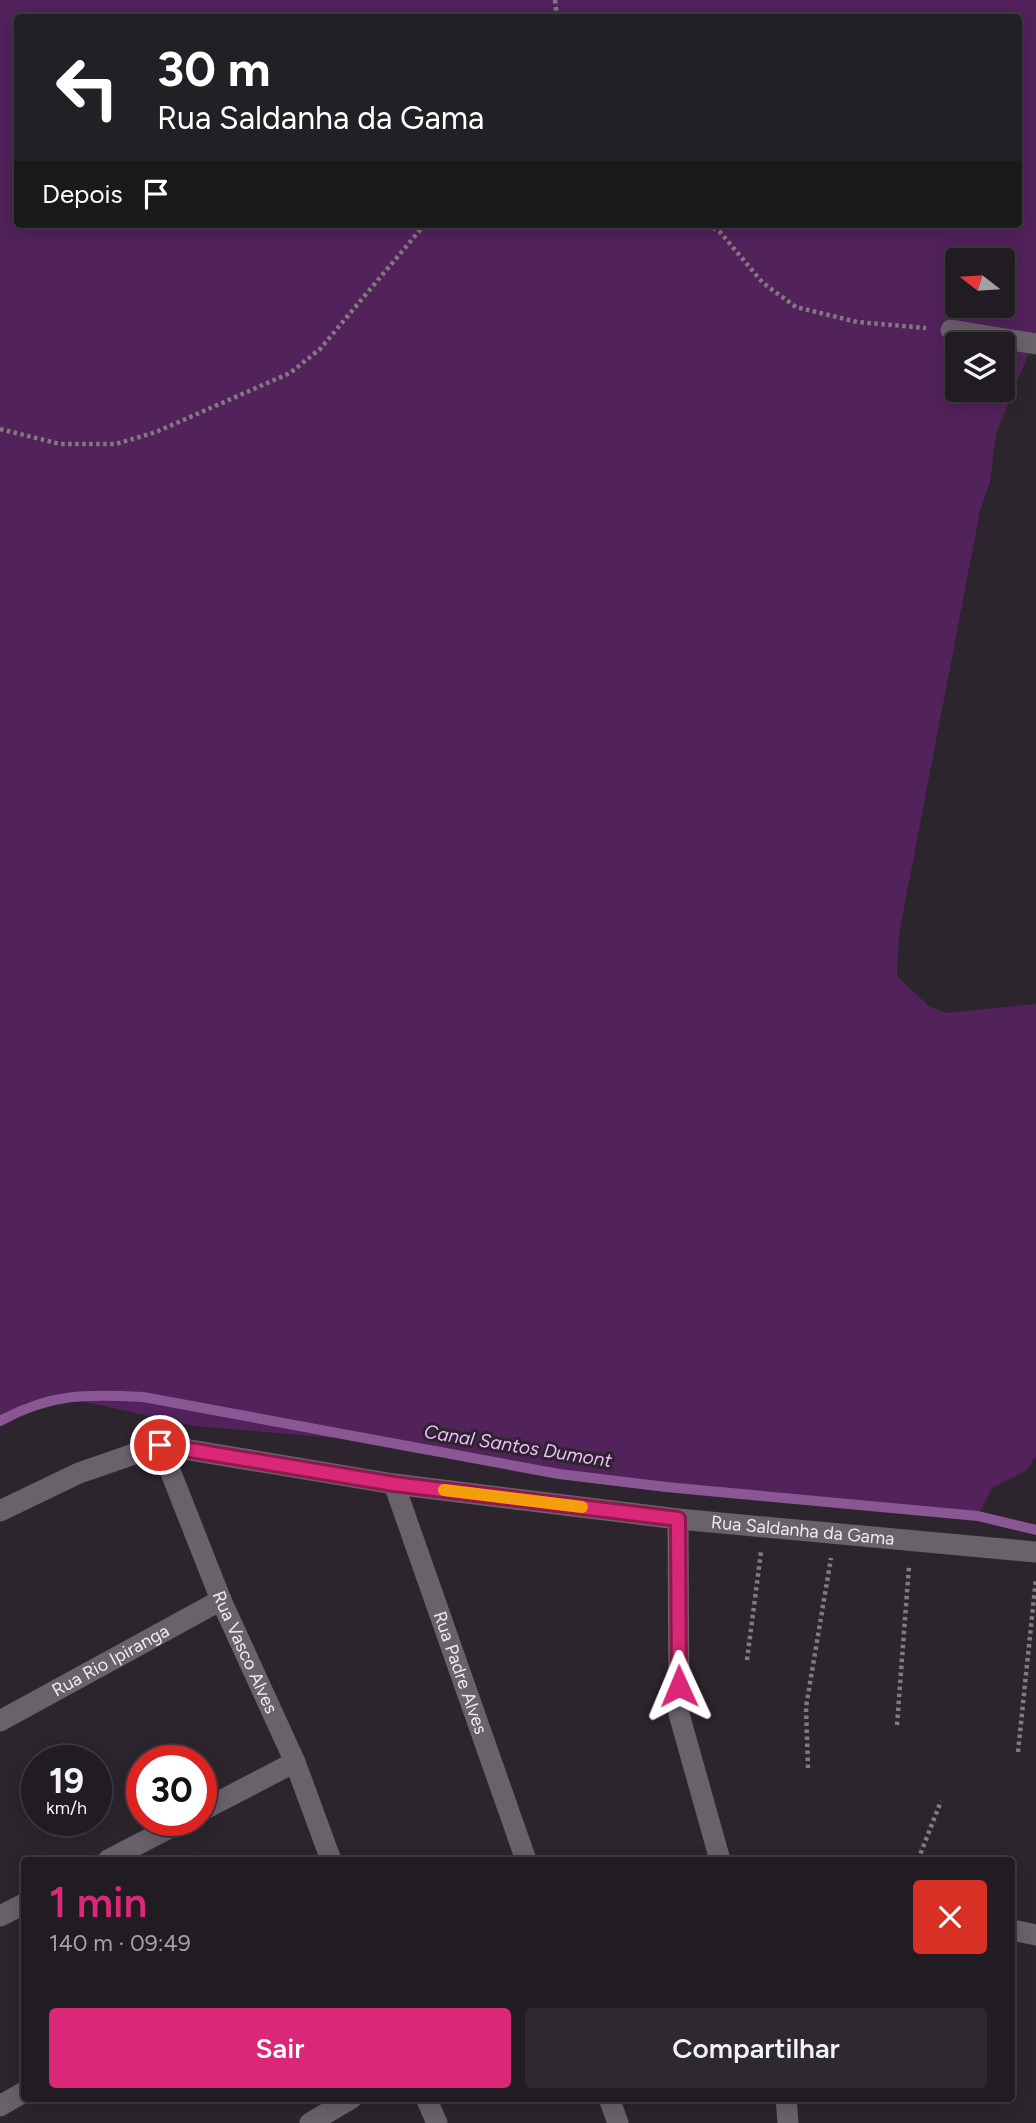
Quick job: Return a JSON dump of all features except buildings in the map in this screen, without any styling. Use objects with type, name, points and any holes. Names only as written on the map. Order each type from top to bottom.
[{"type":"street","points":[[951,330],[1036,344]]},
{"type":"street","name":"Rua Saldanha da Gama","points":[[0,1511],[79,1473],[160,1445],[394,1484],[678,1519],[1036,1552]]},
{"type":"street","name":"Rua Vasco Alves","points":[[160,1445],[221,1600],[295,1762],[330,1857]]},
{"type":"street","name":"Rua Padre Alves","points":[[394,1484],[525,1857]]},
{"type":"street","points":[[678,1519],[679,1714],[719,1857]]},
{"type":"street","name":"Rua Rio Ipiranga","points":[[0,1721],[221,1600]]},
{"type":"street","points":[[217,1803],[295,1762]]},
{"type":"street","points":[[114,1857],[154,1836]]},
{"type":"street","points":[[0,1916],[21,1906]]},
{"type":"street","points":[[1015,1931],[1036,1935]]},
{"type":"street","points":[[0,2106],[21,2094]]},
{"type":"street","points":[[310,2123],[345,2102]]},
{"type":"street","points":[[428,2102],[437,2123]]},
{"type":"street","points":[[610,2102],[618,2123]]},
{"type":"street","points":[[786,2102],[788,2123]]},
{"type":"path","points":[[0,429],[60,444],[116,444],[156,432],[290,373],[320,349],[422,228]]},
{"type":"path","points":[[714,228],[720,232],[763,283],[796,307],[857,322],[951,330]]},
{"type":"path","points":[[747,1660],[765,1527]]},
{"type":"path","points":[[808,1768],[806,1707],[835,1533]]},
{"type":"path","points":[[897,1725],[911,1541]]},
{"type":"path","points":[[1018,1752],[1036,1574]]},
{"type":"path","points":[[919,1857],[942,1801]]},
{"type":"shaded area","points":[[0,0],[1036,0],[1036,335],[1015,387],[1015,332],[945,332],[945,402],[1009,402],[996,434],[990,482],[980,511],[899,934],[897,976],[930,1007],[947,1013],[1036,1004],[1036,1456],[1026,1471],[992,1488],[978,1516],[666,1487],[559,1474],[487,1460],[420,1454],[335,1438],[194,1426],[81,1401],[63,1401],[62,1397],[0,1421]]},
{"type":"waterway","name":"Canal Santos Dumont","points":[[0,1421],[36,1405],[70,1397],[143,1397],[559,1474],[666,1487],[978,1516],[1036,1530]]},
{"type":"slow traffic","points":[[444,1490],[582,1507]]},
{"type":"route","points":[[160,1445],[394,1484],[678,1519],[679,1686]]}]
